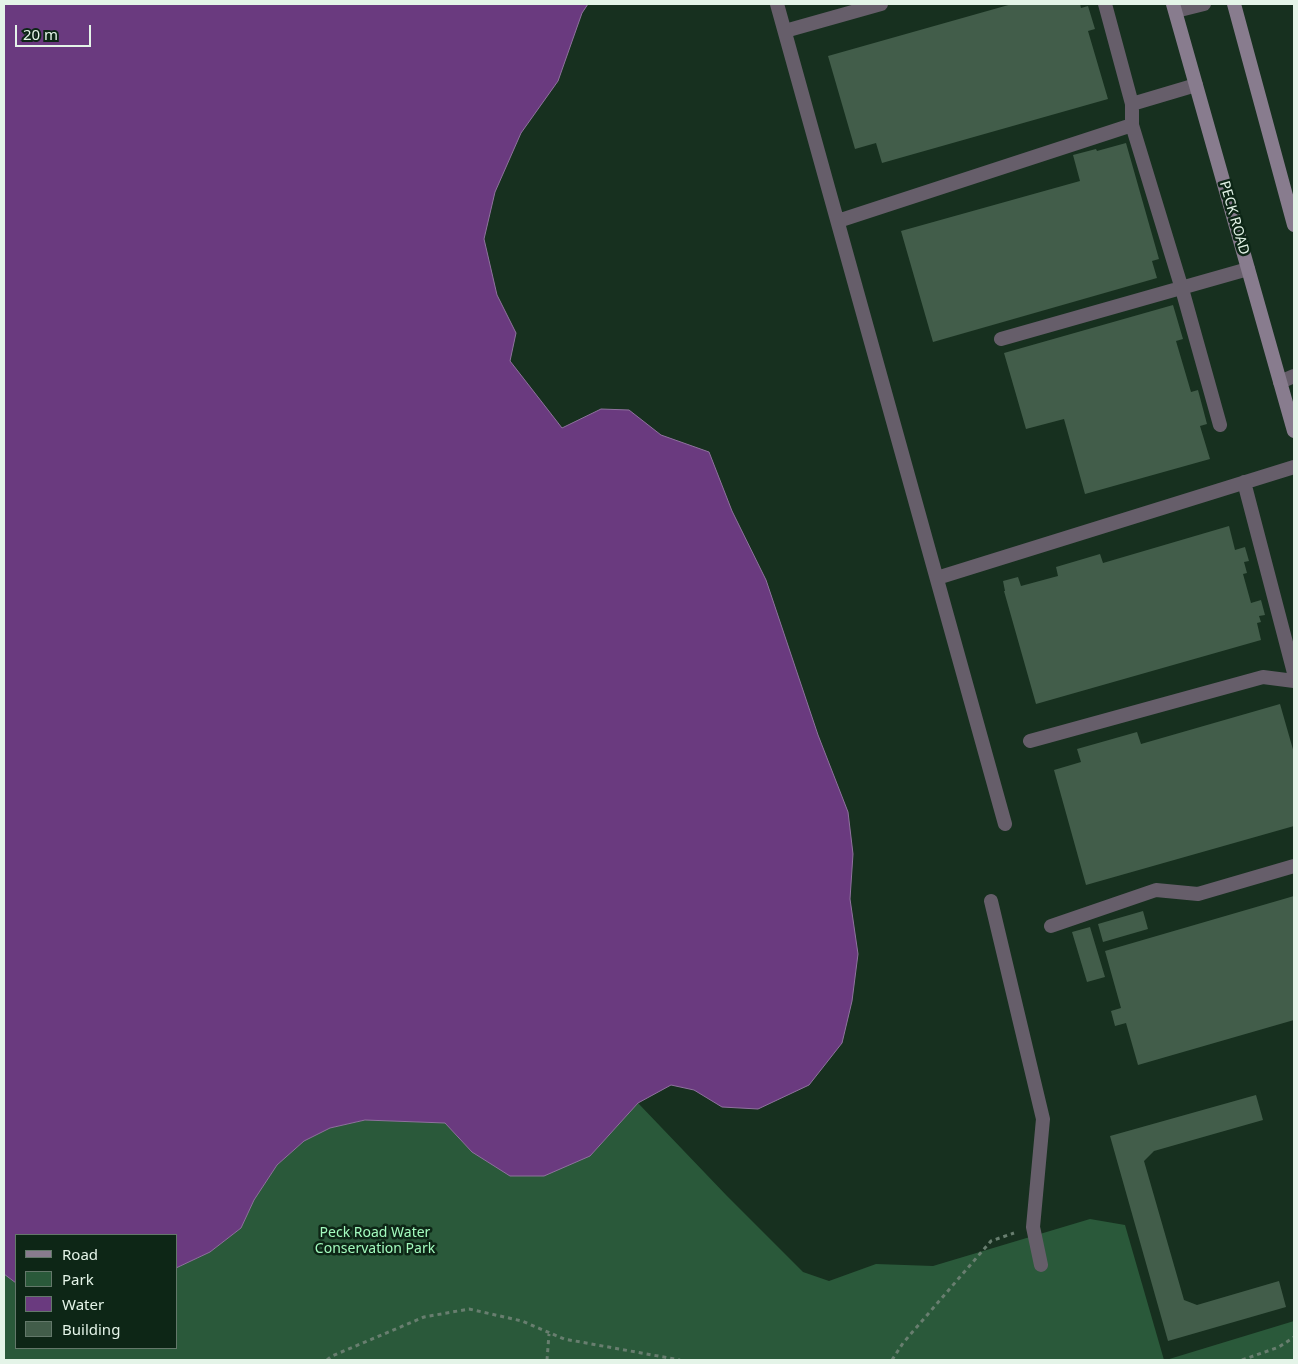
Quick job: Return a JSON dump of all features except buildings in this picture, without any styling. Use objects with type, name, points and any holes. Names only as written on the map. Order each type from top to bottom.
[{"type":"main road","points":[[1234,4],[1294,225]]},
{"type":"main road","name":"PECK ROAD","points":[[1175,8],[1294,431]]},
{"type":"street","points":[[777,4],[1005,824]]},
{"type":"street","points":[[785,31],[881,4]]},
{"type":"street","points":[[1105,4],[1132,104],[1132,125],[1182,289],[1220,425]]},
{"type":"street","points":[[1175,8],[1204,4]]},
{"type":"street","points":[[1132,104],[1196,84]]},
{"type":"street","points":[[838,221],[1132,125]]},
{"type":"street","points":[[1001,339],[1248,269]]},
{"type":"street","points":[[1280,382],[1294,376]]},
{"type":"street","points":[[937,578],[1294,467]]},
{"type":"street","points":[[1244,482],[1294,673]]},
{"type":"street","points":[[1030,741],[1264,677],[1294,682]]},
{"type":"street","points":[[1051,926],[1156,890],[1198,894],[1294,866]]},
{"type":"street","points":[[991,901],[1043,1119],[1033,1227],[1042,1265]]},
{"type":"path","points":[[892,1360],[903,1343],[992,1241],[1033,1227]]},
{"type":"path","points":[[327,1360],[332,1356],[424,1317],[469,1309],[522,1321],[564,1339],[680,1360]]},
{"type":"path","points":[[547,1360],[549,1333]]},
{"type":"path","points":[[1242,1360],[1280,1348],[1294,1337]]},
{"type":"green space","name":"Peck Road Water Conservation Park","points":[[638,1103],[803,1272],[829,1281],[876,1264],[933,1266],[1090,1219],[1125,1225],[1164,1360],[4,1360],[4,1274],[15,1282],[15,1349],[178,1349],[178,1267],[210,1252],[241,1228],[254,1200],[277,1165],[304,1141],[330,1128],[366,1120],[445,1123],[472,1152],[590,1156]]},
{"type":"green space","points":[[1294,1321],[1294,1360],[1166,1360]]},
{"type":"water","points":[[4,4],[588,4],[582,13],[558,81],[521,133],[495,192],[484,239],[497,295],[516,333],[510,361],[562,428],[601,409],[629,410],[661,435],[709,452],[732,511],[766,580],[818,735],[848,812],[853,854],[850,899],[858,954],[852,1001],[842,1043],[809,1085],[758,1109],[722,1107],[694,1090],[671,1085],[638,1103],[590,1156],[544,1176],[510,1176],[472,1152],[445,1123],[365,1120],[330,1128],[304,1141],[277,1165],[254,1200],[241,1228],[210,1252],[178,1267],[178,1234],[15,1234],[15,1282],[4,1274]]}]
